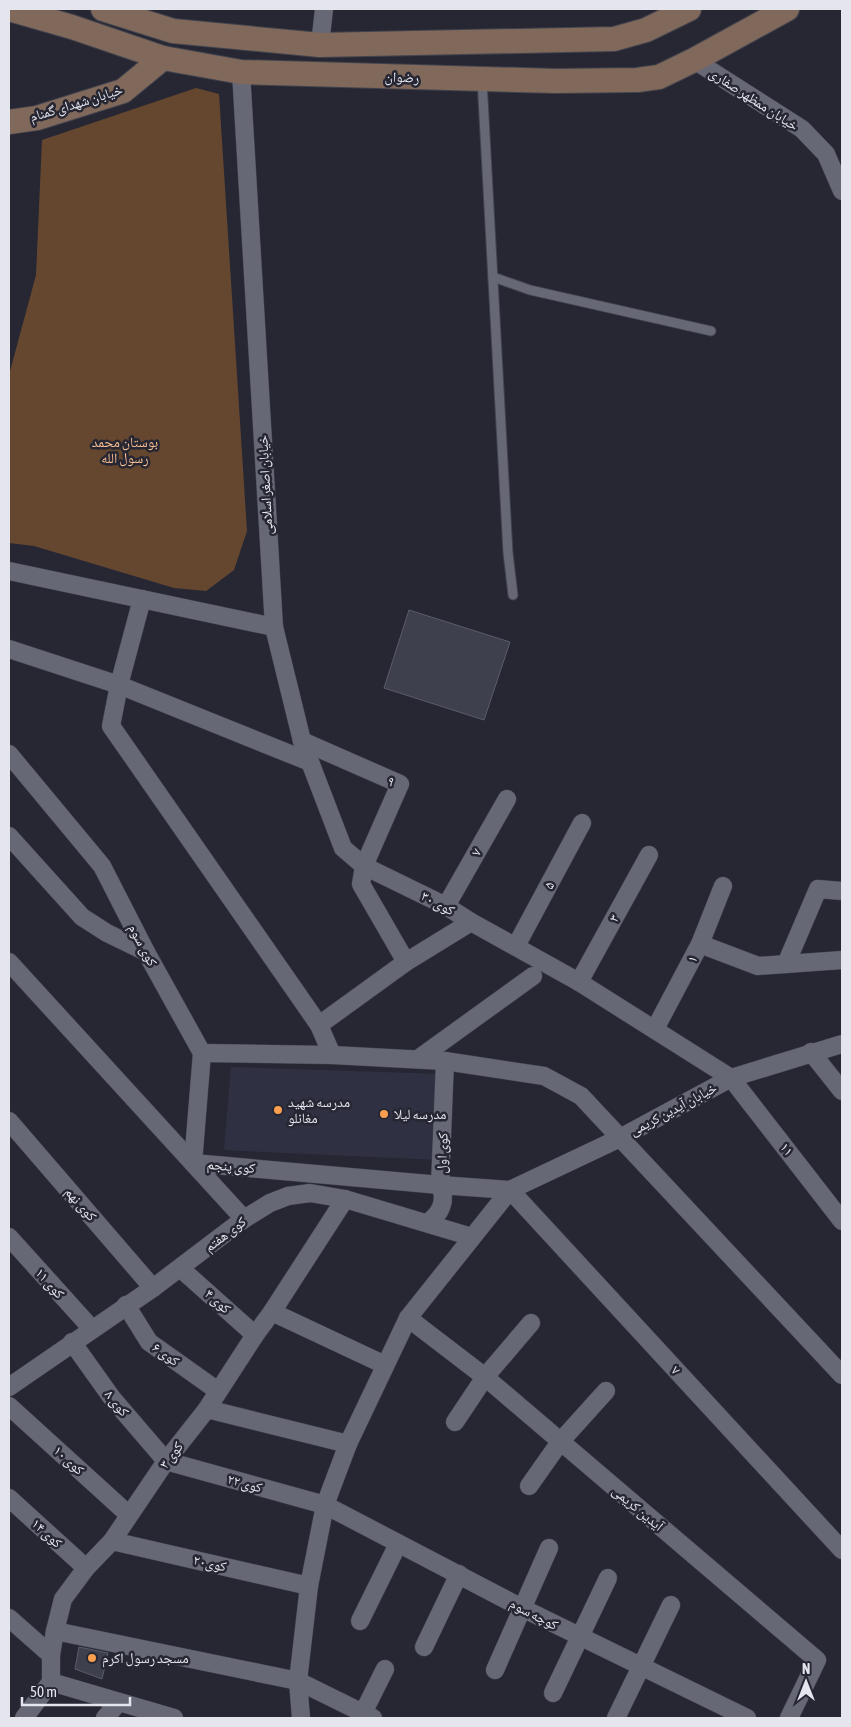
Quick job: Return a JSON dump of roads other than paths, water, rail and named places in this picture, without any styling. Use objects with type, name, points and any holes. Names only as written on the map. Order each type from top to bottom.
[{"type":"main road","name":"رضوان","points":[[9,9],[72,27],[163,58],[241,72],[556,81],[637,80],[659,77],[694,60],[786,9]]},
{"type":"main road","points":[[103,9],[173,31],[320,45],[614,40],[646,30],[689,9]]},
{"type":"main road","name":"خیابان شهدای گمنام","points":[[9,122],[37,118],[123,91],[163,58]]},
{"type":"street","points":[[320,45],[324,9]]},
{"type":"street","points":[[163,58],[173,31]]},
{"type":"street","name":"خیابان ممظهر صفاری","points":[[694,60],[802,129],[826,154],[842,191]]},
{"type":"street","name":"خیابان اصغر اسلامی","points":[[241,72],[274,628]]},
{"type":"street","points":[[9,571],[274,628]]},
{"type":"street","points":[[142,599],[119,685],[111,726],[319,1025],[332,1055]]},
{"type":"street","name":"کوی ۳۰","points":[[274,628],[302,741],[343,848],[364,866],[446,906],[579,982],[731,1078]]},
{"type":"street","points":[[9,649],[119,685],[310,762]]},
{"type":"street","name":"۹","points":[[302,741],[400,784],[364,866]]},
{"type":"street","name":"کوی سوم","points":[[9,754],[102,866],[146,952],[202,1053]]},
{"type":"street","name":"۷","points":[[446,906],[507,799]]},
{"type":"street","name":"۵","points":[[516,946],[582,824]]},
{"type":"street","points":[[9,836],[82,918],[107,933],[146,952]]},
{"type":"street","name":"۳","points":[[579,982],[649,855]]},
{"type":"street","points":[[364,866],[361,884],[406,962]]},
{"type":"street","name":"۱","points":[[655,1029],[700,944],[723,886]]},
{"type":"street","points":[[786,964],[818,889],[842,891]]},
{"type":"street","points":[[319,1025],[406,962],[471,922]]},
{"type":"street","points":[[700,944],[758,966],[842,960]]},
{"type":"street","name":"کوی پنجم","points":[[9,962],[193,1163],[510,1190]]},
{"type":"street","points":[[418,1059],[533,976]]},
{"type":"street","name":"خیابان آیدین کریمی","points":[[510,1190],[620,1138],[731,1078],[842,1044]]},
{"type":"street","points":[[811,1052],[842,1091]]},
{"type":"street","points":[[244,1218],[193,1163],[202,1053],[332,1055],[418,1059],[445,1061],[544,1076],[581,1096],[842,1375]]},
{"type":"street","name":"کوی اول","points":[[427,1223],[434,1219],[444,1199],[440,1185],[445,1061]]},
{"type":"street","name":"۱۱","points":[[731,1078],[842,1221]]},
{"type":"street","name":"کوی نهم","points":[[9,1121],[153,1288]]},
{"type":"street","points":[[226,1198],[222,1188],[224,1178],[230,1170],[238,1167]]},
{"type":"street","points":[[301,1718],[298,1681],[309,1586],[325,1505],[348,1444],[408,1318],[510,1190]]},
{"type":"street","name":"۷","points":[[510,1190],[842,1550]]},
{"type":"street","name":"کوی هفتم","points":[[9,1387],[153,1288],[244,1218],[270,1203],[288,1196],[310,1193],[345,1199],[472,1237]]},
{"type":"street","name":"کوی ۳","points":[[51,1682],[51,1655],[63,1599],[86,1568],[112,1541],[166,1461],[207,1409],[345,1199]]},
{"type":"street","name":"کوی ۱۱","points":[[9,1238],[92,1329]]},
{"type":"street","name":"کوی ۴","points":[[180,1268],[255,1335]]},
{"type":"street","name":"کوی ۶","points":[[126,1305],[149,1342],[218,1391]]},
{"type":"street","points":[[272,1312],[385,1365]]},
{"type":"street","name":"آیدین کریمی","points":[[408,1318],[485,1377],[817,1660],[789,1718]]},
{"type":"street","points":[[455,1422],[485,1377],[531,1323]]},
{"type":"street","name":"کوی ۸","points":[[72,1342],[112,1398],[166,1461]]},
{"type":"street","points":[[529,1486],[560,1442],[606,1391]]},
{"type":"street","name":"کوی ۱۰","points":[[9,1406],[129,1514]]},
{"type":"street","points":[[207,1409],[348,1444]]},
{"type":"street","name":"کوی ۲۲","points":[[166,1461],[325,1505]]},
{"type":"street","name":"کوی ۱۴","points":[[9,1498],[86,1568]]},
{"type":"street","name":"کوچه سوم","points":[[325,1505],[579,1637],[747,1718]]},
{"type":"street","name":"کوی۲۰","points":[[112,1541],[309,1586]]},
{"type":"street","points":[[360,1621],[398,1544]]},
{"type":"street","points":[[495,1670],[549,1548]]},
{"type":"street","points":[[424,1647],[459,1574]]},
{"type":"street","points":[[553,1693],[608,1578]]},
{"type":"street","points":[[616,1718],[671,1604]]},
{"type":"street","points":[[9,1618],[51,1655]]},
{"type":"street","points":[[55,1631],[298,1681],[368,1716],[385,1669]]},
{"type":"street","points":[[24,1718],[51,1682],[170,1718]]},
{"type":"street","points":[[105,1718],[118,1703]]},
{"type":"lane","points":[[482,80],[508,553],[513,595]]},
{"type":"lane","points":[[493,277],[530,290],[711,331]]},
{"type":"place","name":"مدرسه شهید مغانلو","points":[[278,1110]]},
{"type":"place","name":"مدرسه لیلا","points":[[384,1114]]},
{"type":"place","name":"مسجد رسول اکرم","points":[[92,1658]]},
{"type":"park label","name":"بوستان محمد رسول الله","points":[[125,450]]}]
